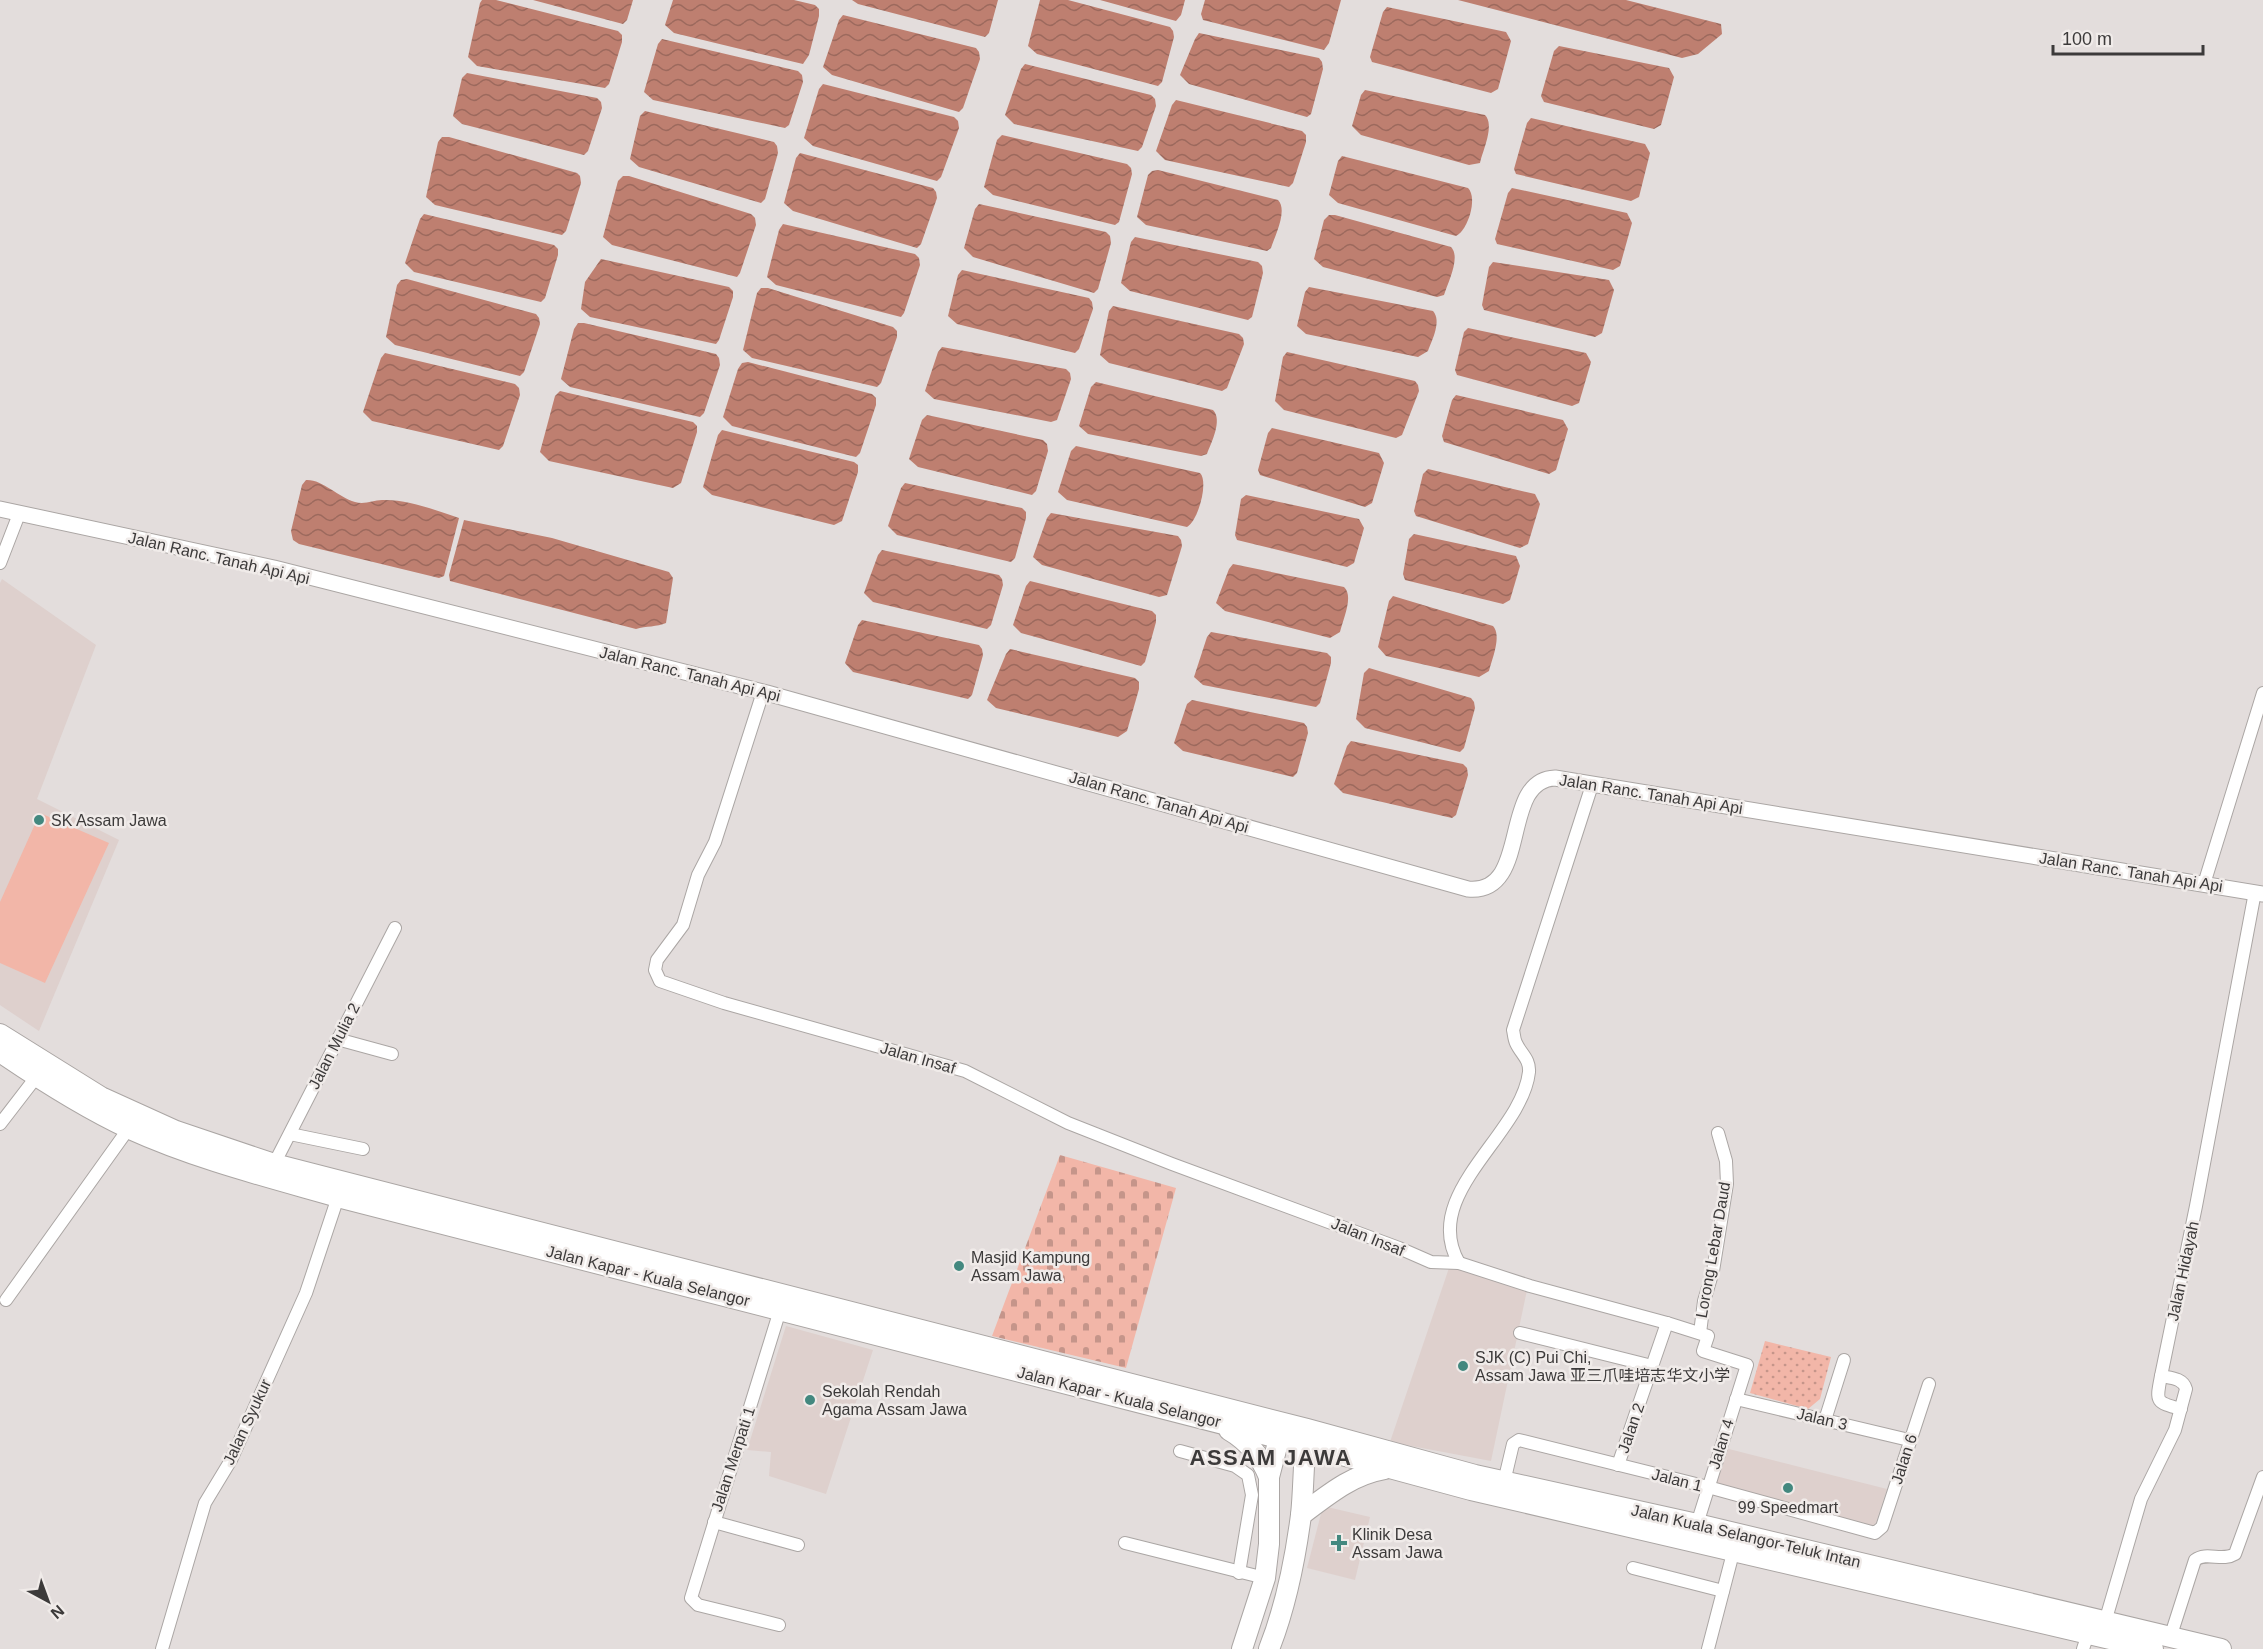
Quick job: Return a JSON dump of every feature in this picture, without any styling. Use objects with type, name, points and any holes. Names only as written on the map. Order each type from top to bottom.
[{"type":"highway","name":"Jalan Kapar - Kuala Selangor","points":[[0,1034],[100,1097],[271,1171],[338,1197],[1210,1421],[1278,1428]]},
{"type":"highway","name":"Jalan Kapar - Kuala Selangor","points":[[0,1052],[93,1110],[170,1146],[1278,1428],[1310,1441]]},
{"type":"highway","points":[[1210,1421],[1249,1444],[1263,1462],[1269,1477]]},
{"type":"highway","points":[[1242,1649],[1265,1578],[1269,1544],[1269,1477],[1278,1428]]},
{"type":"highway","points":[[1269,1649],[1284,1609],[1301,1515],[1310,1441]]},
{"type":"highway","name":"Jalan Kuala Selangor-Teluk Intan","points":[[1310,1441],[1387,1468],[2085,1642],[2153,1649]]},
{"type":"highway","name":"Jalan Kuala Selangor-Teluk Intan","points":[[1310,1441],[1404,1457],[1504,1482],[1697,1524],[2221,1649]]},
{"type":"highway","points":[[1301,1515],[1333,1491],[1365,1473],[1387,1468]]},
{"type":"street","name":"Jalan Ranc. Tanah Api Api","points":[[0,509],[274,568],[763,692],[1468,889],[1487,888],[1501,875],[1528,792],[1534,785],[1547,778],[1555,778],[2259,893]]},
{"type":"street","points":[[0,563],[19,514]]},
{"type":"street","name":"Jalan Insaf","points":[[763,692],[715,842],[692,891],[688,914],[683,926],[657,960],[655,970],[660,981],[724,1003],[965,1071],[1068,1123],[1161,1160],[1398,1248],[1417,1258],[1431,1262],[1459,1263]]},
{"type":"street","points":[[2204,884],[2263,693]]},
{"type":"street","points":[[1592,785],[1513,1030],[1515,1042],[1529,1065],[1524,1090],[1508,1121],[1462,1188],[1454,1212],[1452,1247],[1459,1263],[1530,1286],[1700,1332]]},
{"type":"street","name":"Jalan Hidayah","points":[[2181,1409],[2162,1404],[2157,1396],[2259,893]]},
{"type":"street","name":"Jalan Mulia 2","points":[[271,1171],[395,928]]},
{"type":"street","points":[[337,1039],[392,1054]]},
{"type":"street","points":[[0,1124],[37,1076]]},
{"type":"street","points":[[6,1300],[129,1128]]},
{"type":"street","name":"Lorong Lebar Daud","points":[[1700,1332],[1704,1301],[1713,1271],[1727,1184],[1726,1161],[1718,1133]]},
{"type":"street","points":[[290,1134],[363,1149]]},
{"type":"street","name":"Jalan Syukur","points":[[162,1649],[206,1503],[231,1460],[306,1293],[338,1197]]},
{"type":"street","name":"Jalan Merpati 1","points":[[779,1625],[698,1605],[692,1601],[691,1594],[780,1310]]},
{"type":"street","name":"Jalan 2","points":[[1618,1465],[1667,1323]]},
{"type":"street","name":"Jalan 4","points":[[1697,1524],[1747,1365],[1703,1352],[1708,1336],[1700,1332]]},
{"type":"street","points":[[1520,1333],[1652,1366]]},
{"type":"street","points":[[1825,1420],[1844,1360]]},
{"type":"street","points":[[2105,1622],[2141,1499],[2175,1430],[2186,1389],[2185,1383],[2180,1380],[2161,1376]]},
{"type":"street","name":"Jalan 6","points":[[1878,1532],[1882,1527],[1929,1384]]},
{"type":"street","name":"Jalan 3","points":[[1736,1399],[1909,1440]]},
{"type":"street","name":"Jalan 1","points":[[1504,1482],[1513,1444],[1519,1440],[1708,1487],[1872,1533],[1878,1532]]},
{"type":"street","points":[[1180,1451],[1235,1466],[1248,1475],[1252,1495],[1239,1573]]},
{"type":"street","points":[[2170,1638],[2195,1560],[2202,1556],[2228,1558],[2235,1554],[2263,1477]]},
{"type":"street","points":[[714,1522],[798,1545]]},
{"type":"street","points":[[1125,1543],[1265,1578]]},
{"type":"street","points":[[1707,1649],[1733,1553]]},
{"type":"street","points":[[1633,1568],[1723,1591]]},
{"type":"shaded area","name":"SK Assam Jawa","points":[[2,579],[96,645],[37,799],[119,840],[39,1031],[0,1005],[0,583]]},
{"type":"shaded area","name":"SJK (C) Pui Chi, Assam Jawa 亚三爪哇培志华文小学","points":[[1450,1265],[1527,1290],[1491,1461],[1390,1442]]},
{"type":"shaded area","name":"Sekolah Rendah Agama Assam Jawa","points":[[786,1326],[873,1350],[826,1494],[769,1476],[771,1452],[747,1450]]},
{"type":"shaded area","points":[[1725,1448],[1887,1489],[1874,1528],[1714,1486]]},
{"type":"shaded area","name":"Klinik Desa Assam Jawa","points":[[1323,1506],[1370,1517],[1355,1580],[1307,1568]]},
{"type":"green space","points":[[40,813],[109,843],[45,983],[0,963],[0,902]]},
{"type":"green space","points":[[1060,1155],[1176,1188],[1126,1368],[992,1336]]},
{"type":"green space","points":[[1765,1341],[1831,1357],[1820,1399],[1808,1409],[1750,1393]]},
{"type":"water","points":[[482,0],[496,0],[618,31],[622,35],[622,42],[609,84],[605,88],[477,66],[468,57]]},
{"type":"water","points":[[533,0],[633,0],[627,20],[623,24]]},
{"type":"water","points":[[673,0],[794,0],[815,5],[819,9],[819,16],[809,55],[803,64],[674,33],[665,25]]},
{"type":"water","points":[[852,0],[998,0],[989,33],[985,37],[858,4]]},
{"type":"water","points":[[1040,0],[1068,0],[1170,27],[1174,37],[1162,82],[1158,86],[1037,54],[1028,46]]},
{"type":"water","points":[[1100,0],[1185,0],[1181,15],[1176,21]]},
{"type":"water","points":[[1205,0],[1341,0],[1329,43],[1324,50],[1203,20],[1201,14]]},
{"type":"water","points":[[1458,0],[1626,0],[1721,24],[1722,34],[1698,54],[1682,58]]},
{"type":"water","points":[[1387,7],[1506,32],[1511,41],[1498,89],[1491,93],[1372,62],[1370,57],[1383,12]]},
{"type":"water","points":[[843,15],[976,48],[980,59],[963,108],[959,112],[832,75],[823,67],[839,20]]},
{"type":"water","points":[[1199,33],[1319,58],[1323,69],[1311,114],[1307,117],[1189,84],[1180,75]]},
{"type":"water","points":[[662,39],[798,71],[802,75],[803,82],[789,125],[785,128],[653,100],[644,92],[658,44]]},
{"type":"water","points":[[1559,46],[1669,68],[1674,77],[1661,125],[1654,129],[1544,102],[1541,96],[1554,51]]},
{"type":"water","points":[[1025,64],[1151,95],[1155,99],[1156,106],[1142,147],[1138,151],[1014,124],[1005,115],[1021,69]]},
{"type":"water","points":[[467,73],[597,98],[602,108],[588,151],[584,155],[462,124],[453,116],[462,78]]},
{"type":"water","points":[[823,84],[954,117],[958,121],[959,128],[941,177],[937,181],[813,146],[804,138],[819,89]]},
{"type":"water","points":[[1365,90],[1485,115],[1488,119],[1489,131],[1480,163],[1469,165],[1361,135],[1352,126],[1361,95]]},
{"type":"water","points":[[1176,100],[1302,131],[1306,135],[1306,142],[1293,183],[1289,187],[1165,160],[1156,151],[1172,105]]},
{"type":"water","points":[[645,111],[774,142],[778,153],[765,199],[761,203],[639,167],[630,159],[640,116]]},
{"type":"water","points":[[1531,118],[1645,144],[1650,153],[1639,197],[1631,201],[1516,174],[1514,169],[1527,123]]},
{"type":"water","points":[[1002,135],[1127,164],[1132,174],[1119,222],[1115,225],[993,195],[984,187],[997,140]]},
{"type":"water","points":[[442,137],[449,137],[577,173],[581,183],[566,231],[562,235],[435,205],[426,197],[438,142]]},
{"type":"water","points":[[800,153],[933,188],[937,198],[921,244],[917,248],[793,211],[784,203],[796,158]]},
{"type":"water","points":[[1342,156],[1468,188],[1471,193],[1472,206],[1468,221],[1456,236],[1338,203],[1329,195],[1338,161]]},
{"type":"water","points":[[1158,170],[1278,200],[1282,210],[1271,248],[1267,251],[1146,225],[1137,217],[1148,175]]},
{"type":"water","points":[[623,176],[751,214],[755,218],[756,225],[737,277],[612,245],[603,237],[618,181]]},
{"type":"water","points":[[1512,188],[1627,213],[1632,223],[1620,266],[1613,270],[1497,244],[1495,239],[1508,193]]},
{"type":"water","points":[[979,204],[1106,232],[1110,236],[1111,243],[1098,289],[1094,293],[973,257],[964,248],[975,209]]},
{"type":"water","points":[[424,214],[554,245],[558,249],[558,255],[545,298],[541,302],[414,272],[405,263],[420,219]]},
{"type":"water","points":[[1329,215],[1451,247],[1455,257],[1444,295],[1437,297],[1323,267],[1314,259],[1324,220]]},
{"type":"water","points":[[783,224],[915,254],[919,258],[920,265],[901,317],[776,285],[767,277],[779,230]]},
{"type":"water","points":[[1135,237],[1258,262],[1262,266],[1263,273],[1252,317],[1248,320],[1130,291],[1121,283],[1131,242]]},
{"type":"water","points":[[601,259],[729,287],[733,291],[733,297],[719,340],[716,344],[590,317],[581,309],[585,282]]},
{"type":"water","points":[[1493,262],[1609,280],[1614,290],[1602,333],[1595,337],[1484,310],[1482,305],[1489,267]]},
{"type":"water","points":[[962,270],[1089,298],[1093,309],[1079,349],[1075,353],[957,324],[948,316],[958,275]]},
{"type":"water","points":[[407,279],[536,314],[540,324],[524,372],[520,376],[395,345],[386,337],[397,285],[401,280]]},
{"type":"water","points":[[1309,287],[1433,311],[1437,320],[1428,351],[1418,357],[1306,334],[1297,326],[1305,292]]},
{"type":"water","points":[[761,288],[768,288],[893,327],[897,331],[897,337],[881,383],[877,387],[752,358],[743,350],[757,293]]},
{"type":"water","points":[[1113,306],[1239,334],[1244,344],[1227,388],[1222,391],[1109,363],[1100,355],[1109,311]]},
{"type":"water","points":[[578,323],[716,354],[720,365],[704,413],[700,417],[570,387],[561,379],[574,329]]},
{"type":"water","points":[[1468,328],[1586,353],[1591,362],[1579,403],[1572,406],[1457,375],[1455,370],[1464,332]]},
{"type":"water","points":[[942,347],[1066,369],[1071,379],[1057,420],[1051,422],[934,399],[925,391],[938,352]]},
{"type":"water","points":[[1287,352],[1415,381],[1419,391],[1402,435],[1396,438],[1284,410],[1275,401],[1283,357]]},
{"type":"water","points":[[385,353],[515,384],[519,388],[520,395],[503,446],[499,450],[372,421],[363,412],[381,358]]},
{"type":"water","points":[[748,362],[872,394],[876,398],[876,405],[860,453],[856,457],[732,426],[723,417],[738,369],[742,363]]},
{"type":"water","points":[[1096,382],[1213,410],[1216,414],[1217,425],[1207,454],[1201,456],[1088,434],[1079,426],[1091,387]]},
{"type":"water","points":[[560,391],[693,422],[697,426],[697,432],[681,483],[673,488],[549,461],[540,452],[555,396]]},
{"type":"water","points":[[1456,395],[1563,420],[1568,429],[1556,470],[1549,474],[1444,442],[1442,436],[1452,400]]},
{"type":"water","points":[[927,415],[1043,440],[1047,444],[1048,451],[1036,491],[1032,495],[918,467],[909,459],[922,420]]},
{"type":"water","points":[[1272,428],[1379,453],[1384,463],[1372,503],[1365,507],[1260,475],[1258,470],[1268,433]]},
{"type":"water","points":[[722,430],[854,462],[858,465],[858,472],[842,521],[834,525],[712,495],[703,487],[718,435]]},
{"type":"water","points":[[1076,446],[1200,473],[1203,492],[1195,517],[1187,527],[1067,500],[1058,492],[1071,451]]},
{"type":"water","points":[[1428,469],[1535,494],[1540,504],[1528,544],[1520,548],[1416,516],[1414,511],[1423,474]]},
{"type":"water","points":[[306,480],[318,482],[355,502],[401,501],[459,518],[444,576],[439,578],[299,544],[293,540],[291,531],[302,485]]},
{"type":"water","points":[[905,483],[1022,508],[1026,512],[1026,518],[1015,558],[1011,562],[897,535],[888,526],[901,488]]},
{"type":"water","points":[[1246,495],[1359,519],[1364,528],[1354,563],[1347,567],[1237,540],[1235,535],[1241,499]]},
{"type":"water","points":[[1051,513],[1178,536],[1182,546],[1167,595],[1159,597],[1042,565],[1033,557],[1047,518]]},
{"type":"water","points":[[464,520],[552,538],[669,572],[673,578],[666,623],[636,629],[450,581],[449,575]]},
{"type":"water","points":[[1414,534],[1516,556],[1520,566],[1510,600],[1503,604],[1405,580],[1403,574],[1409,539]]},
{"type":"water","points":[[882,550],[999,575],[1003,585],[991,625],[987,629],[873,602],[864,593]]},
{"type":"water","points":[[1233,564],[1344,587],[1347,591],[1348,602],[1340,632],[1330,638],[1225,611],[1216,603]]},
{"type":"water","points":[[1030,581],[1152,611],[1156,615],[1156,622],[1145,662],[1141,666],[1021,633],[1013,625],[1026,586]]},
{"type":"water","points":[[1393,596],[1493,626],[1497,636],[1489,671],[1479,677],[1386,656],[1378,647],[1389,601]]},
{"type":"water","points":[[862,620],[979,645],[983,655],[972,695],[968,699],[853,672],[845,663],[858,625]]},
{"type":"water","points":[[1211,632],[1327,653],[1331,657],[1331,663],[1320,703],[1316,707],[1203,685],[1194,677],[1207,637]]},
{"type":"water","points":[[1010,649],[1135,678],[1139,682],[1139,689],[1127,731],[1118,737],[996,708],[987,700]]},
{"type":"water","points":[[1369,668],[1471,698],[1475,708],[1464,748],[1460,752],[1365,728],[1356,719],[1364,673]]},
{"type":"water","points":[[1192,700],[1304,723],[1308,733],[1297,773],[1293,777],[1183,751],[1174,743],[1187,704]]},
{"type":"water","points":[[1351,741],[1463,764],[1467,768],[1468,775],[1456,815],[1452,818],[1343,793],[1334,784],[1347,746]]},
{"type":"place","name":"SK Assam Jawa","points":[[39,820]]},
{"type":"place","name":"Masjid Kampung Assam Jawa","points":[[959,1266]]},
{"type":"place","name":"SJK (C) Pui Chi, Assam Jawa 亚三爪哇培志华文小学","points":[[1463,1366]]},
{"type":"place","name":"Sekolah Rendah Agama Assam Jawa","points":[[810,1400]]},
{"type":"place","name":"99 Speedmart","points":[[1788,1488]]},
{"type":"place","name":"Klinik Desa Assam Jawa","points":[[1339,1543]]},
{"type":"district","name":"ASSAM JAWA","points":[[1271,1457]]}]
